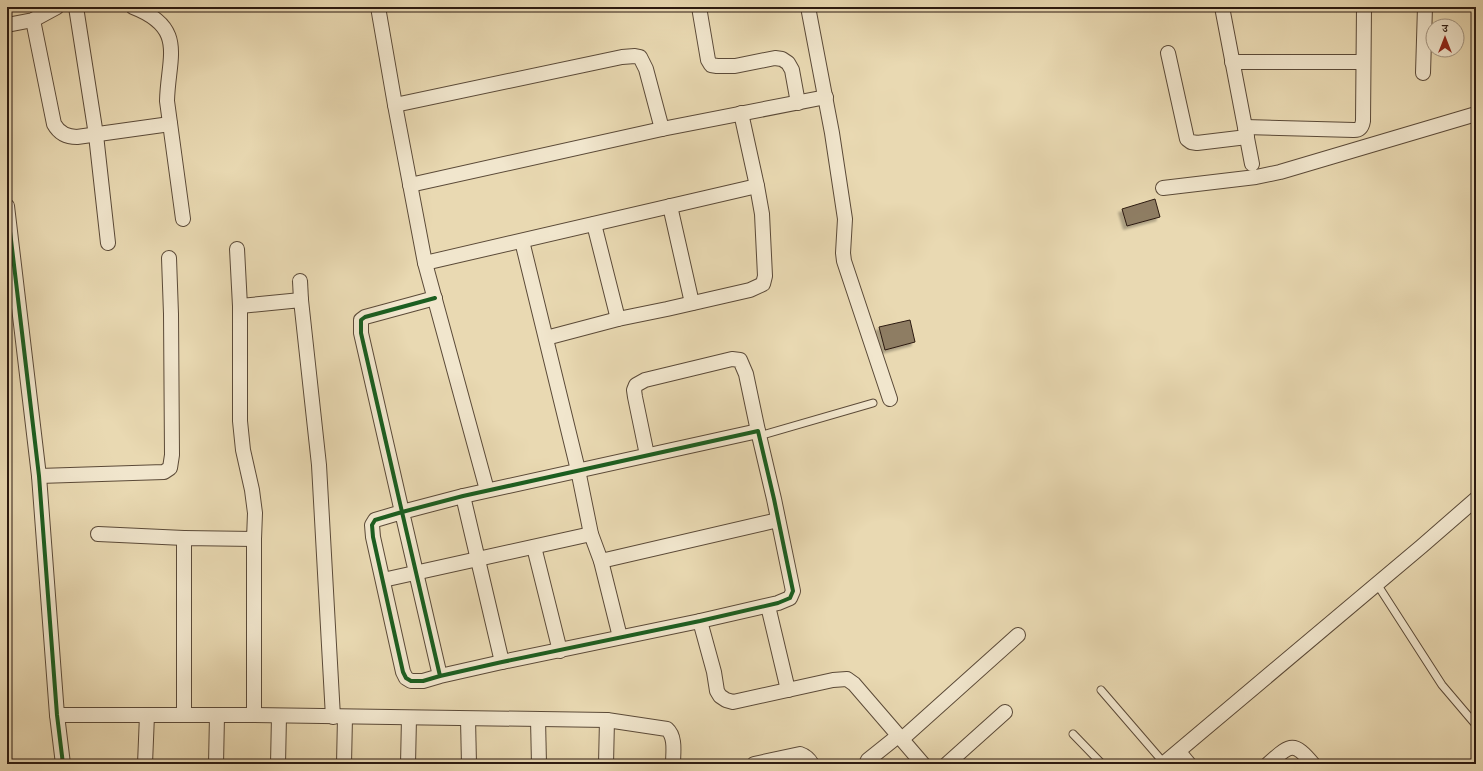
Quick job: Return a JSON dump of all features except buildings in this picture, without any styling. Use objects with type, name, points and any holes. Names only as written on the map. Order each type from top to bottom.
[{"type":"street","points":[[7,25],[33,20],[57,7]]},
{"type":"street","points":[[76,7],[96,135],[108,243]]},
{"type":"street","points":[[133,7],[144,11],[159,22],[166,31],[170,42],[172,52],[167,101],[183,219]]},
{"type":"street","points":[[378,7],[425,263],[487,490]]},
{"type":"street","points":[[699,7],[708,60],[711,65],[735,66],[775,58],[782,59],[788,62],[792,70],[798,103]]},
{"type":"street","points":[[808,7],[826,97],[845,219],[844,261],[890,399]]},
{"type":"street","points":[[1222,7],[1252,164]]},
{"type":"street","points":[[1168,53],[1187,139],[1191,142],[1197,143],[1246,132],[1358,130],[1362,126],[1363,121],[1364,7]]},
{"type":"street","points":[[1423,73],[1425,7]]},
{"type":"street","points":[[33,20],[56,128],[66,135],[73,137],[170,124]]},
{"type":"street","points":[[395,105],[622,57],[636,56],[640,57],[646,69],[662,129]]},
{"type":"street","points":[[1232,62],[1363,62]]},
{"type":"street","points":[[410,185],[662,129],[826,97]]},
{"type":"street","points":[[546,338],[618,318],[750,290],[763,284],[765,276],[762,214],[741,113]]},
{"type":"street","points":[[1163,188],[1280,172],[1476,114]]},
{"type":"street","points":[[425,263],[757,186]]},
{"type":"street","points":[[7,206],[12,292],[39,476],[57,715],[63,764]]},
{"type":"street","points":[[670,206],[692,303]]},
{"type":"street","points":[[594,224],[618,318]]},
{"type":"street","points":[[522,241],[578,470],[591,534],[601,561],[620,637]]},
{"type":"street","points":[[237,249],[240,306],[240,421],[243,450],[250,478],[255,513],[254,716]]},
{"type":"street","points":[[39,476],[164,472],[170,468],[172,455],[169,258]]},
{"type":"street","points":[[300,281],[319,465],[344,764]]},
{"type":"street","points":[[434,298],[365,317],[361,320],[360,325],[440,676]]},
{"type":"street","points":[[240,306],[301,300]]},
{"type":"street","points":[[647,455],[635,397],[634,390],[636,385],[646,380],[732,359],[740,360],[746,374],[778,520],[793,591],[790,598],[768,606],[502,662],[423,681],[411,681],[406,678],[403,672],[373,537],[372,525],[375,520],[487,490],[647,455],[759,434]]},
{"type":"street","points":[[463,496],[502,662]]},
{"type":"street","points":[[1164,764],[1476,499]]},
{"type":"street","points":[[601,561],[778,520]]},
{"type":"street","points":[[98,534],[184,538],[254,539]]},
{"type":"street","points":[[383,580],[591,534]]},
{"type":"street","points":[[184,538],[184,715]]},
{"type":"street","points":[[534,547],[560,651]]},
{"type":"street","points":[[768,606],[788,690]]},
{"type":"street","points":[[700,621],[714,672],[717,690],[720,696],[726,700],[732,702],[833,680],[847,679],[854,684],[923,764]]},
{"type":"street","points":[[866,764],[868,760],[900,738],[1018,635]]},
{"type":"street","points":[[947,764],[1005,712]]},
{"type":"street","points":[[57,715],[607,720],[667,729],[672,735],[673,764]]},
{"type":"street","points":[[145,764],[147,715]]},
{"type":"street","points":[[216,764],[217,716]]},
{"type":"street","points":[[278,764],[279,716]]},
{"type":"street","points":[[408,764],[409,718]]},
{"type":"street","points":[[468,719],[468,764]]},
{"type":"street","points":[[538,719],[539,764]]},
{"type":"street","points":[[606,764],[607,720]]},
{"type":"street","points":[[1268,764],[1286,749],[1292,747],[1298,748],[1302,751],[1313,764]]},
{"type":"street","points":[[1178,752],[1189,764]]},
{"type":"street","points":[[754,764],[800,754],[808,758],[812,764]]},
{"type":"lane","points":[[759,434],[873,403]]},
{"type":"lane","points":[[1377,584],[1442,685],[1476,725]]},
{"type":"lane","points":[[1101,690],[1164,764]]},
{"type":"lane","points":[[1073,734],[1102,764]]},
{"type":"cycle path","points":[[7,206],[39,476],[57,715],[63,764]]},
{"type":"cycle path","points":[[435,298],[365,317],[361,320],[361,333],[402,512],[375,520],[372,525],[373,537],[403,672],[406,678],[411,681],[423,681],[502,662],[700,621],[778,603],[790,598],[793,591],[758,431],[463,496],[402,512],[440,676]]}]
